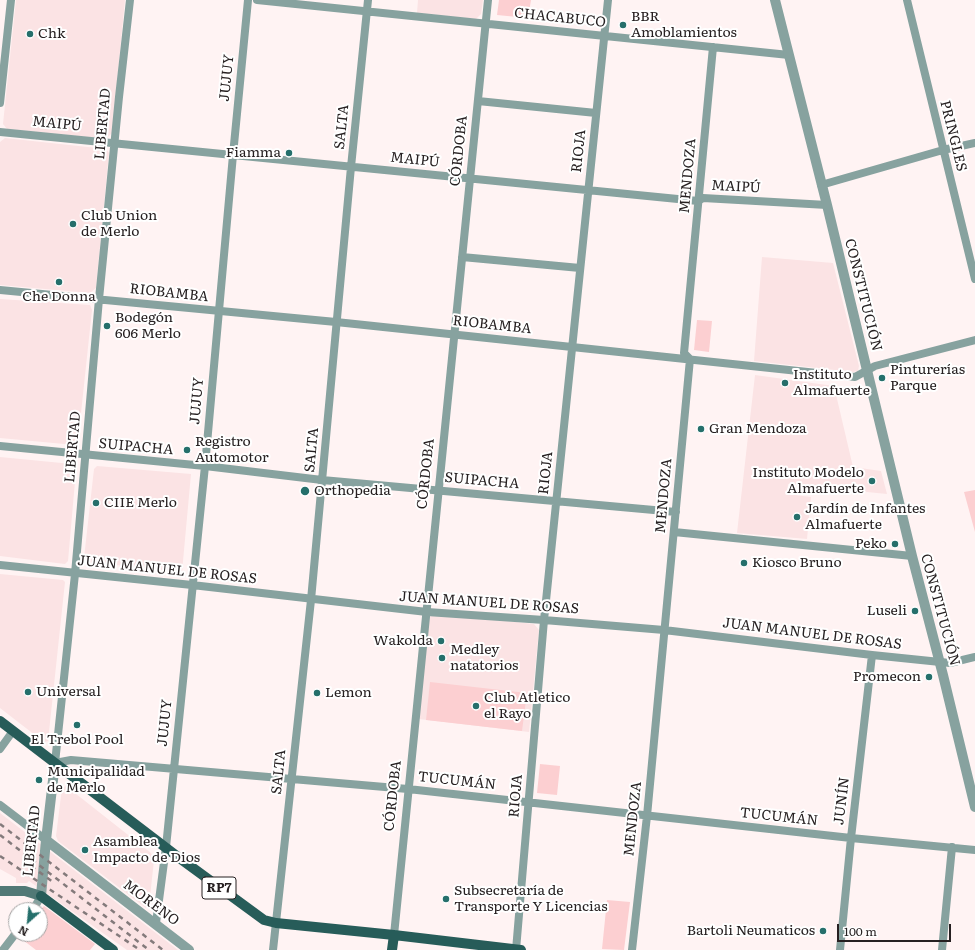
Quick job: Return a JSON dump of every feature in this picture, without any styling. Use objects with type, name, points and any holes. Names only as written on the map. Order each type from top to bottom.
[{"type":"main road","name":"RP7","points":[[0,721],[264,920],[276,923],[394,935]]},
{"type":"main road","points":[[0,891],[25,891],[41,896],[113,950]]},
{"type":"main road","points":[[394,935],[517,950]]},
{"type":"main road","name":"CÓRDOBA","points":[[392,950],[394,935]]},
{"type":"street","points":[[0,103],[11,0]]},
{"type":"street","name":"LIBERTAD","points":[[41,896],[75,574],[99,299],[130,0]]},
{"type":"street","name":"JUJUY","points":[[156,924],[166,847],[205,466],[218,311],[248,0]]},
{"type":"street","name":"CHACABUCO","points":[[257,0],[789,55]]},
{"type":"street","name":"SALTA","points":[[273,950],[311,600],[336,322],[368,0]]},
{"type":"street","name":"CÓRDOBA","points":[[394,935],[488,0]]},
{"type":"street","name":"RIOJA","points":[[517,950],[544,620],[608,0]]},
{"type":"street","name":"CONSTITUCIÓN","points":[[776,0],[975,807]]},
{"type":"street","name":"PRINGLES","points":[[907,0],[975,279]]},
{"type":"street","name":"MENDOZA","points":[[632,950],[647,816],[690,359],[684,353],[713,47]]},
{"type":"street","points":[[478,101],[596,113]]},
{"type":"street","name":"MAIPÚ","points":[[0,132],[698,201],[703,198],[827,204]]},
{"type":"street","points":[[821,185],[943,150],[975,143]]},
{"type":"street","points":[[462,257],[580,268]]},
{"type":"street","name":"RIOBAMBA","points":[[0,290],[572,346],[855,377],[875,366],[975,340]]},
{"type":"street","name":"SUIPACHA","points":[[0,446],[205,466],[322,480],[676,512]]},
{"type":"street","points":[[674,532],[912,556]]},
{"type":"street","name":"JUAN MANUEL DE ROSAS","points":[[0,565],[427,612],[664,630],[939,662],[950,663],[975,657]]},
{"type":"street","name":"JUNÍN","points":[[840,950],[872,655]]},
{"type":"street","points":[[0,749],[13,731]]},
{"type":"street","name":"TUCUMÁN","points":[[55,763],[71,760],[408,789],[851,838],[975,850]]},
{"type":"street","name":"MORENO","points":[[0,805],[189,950]]},
{"type":"street","points":[[942,950],[952,847]]},
{"type":"street","points":[[38,902],[41,896]]},
{"type":"street","points":[[3,950],[9,942]]},
{"type":"shaded area","points":[[16,0],[125,0],[112,133],[106,139],[7,129],[3,124]]},
{"type":"shaded area","points":[[418,0],[483,0],[481,14],[476,19],[417,13]]},
{"type":"shaded area","points":[[499,0],[531,0],[528,18],[497,15]]},
{"type":"shaded area","points":[[5,138],[106,149],[109,153],[96,288],[90,293],[0,285],[0,142]]},
{"type":"shaded area","points":[[762,257],[833,263],[859,366],[858,371],[853,372],[754,361]]},
{"type":"shaded area","points":[[0,299],[90,305],[92,310],[78,441],[75,445],[0,438]]},
{"type":"shaded area","points":[[697,320],[712,321],[709,352],[694,350]]},
{"type":"shaded area","points":[[755,375],[834,386],[853,467],[881,471],[887,494],[788,484],[787,494],[811,497],[807,539],[737,533]]},
{"type":"shaded area","points":[[0,457],[72,464],[76,470],[68,561],[65,564],[0,556]]},
{"type":"shaded area","points":[[97,466],[191,474],[182,572],[87,562],[84,558],[94,469]]},
{"type":"shaded area","points":[[975,490],[975,532],[964,492]]},
{"type":"shaded area","points":[[0,574],[63,580],[65,582],[48,741],[44,742],[0,708]]},
{"type":"shaded area","points":[[435,613],[534,624],[539,630],[529,732],[419,719],[429,618]]},
{"type":"shaded area","name":"Club Atletico el Rayo","points":[[430,682],[527,693],[522,731],[426,720]]},
{"type":"shaded area","points":[[540,764],[560,766],[557,795],[537,793]]},
{"type":"shaded area","points":[[66,786],[151,853],[154,860],[149,906],[146,908],[58,841],[56,836],[62,788]]},
{"type":"shaded area","points":[[0,813],[178,950],[127,950],[29,881],[27,883],[16,883],[16,878],[0,869]]},
{"type":"shaded area","points":[[607,900],[630,902],[624,950],[602,949]]},
{"type":"shaded area","points":[[48,909],[95,944],[90,950],[36,950],[26,942],[48,942]]},
{"type":"railway","points":[[0,824],[163,950]]},
{"type":"railway","points":[[0,835],[149,950]]},
{"type":"railway","points":[[0,856],[140,950]]},
{"type":"railway","points":[[31,866],[53,882]]},
{"type":"place","name":"BBR Amoblamientos","points":[[623,25]]},
{"type":"place","name":"Chk","points":[[30,34]]},
{"type":"place","name":"Fiamma","points":[[289,153]]},
{"type":"place","name":"Club Union de Merlo","points":[[73,224]]},
{"type":"place","name":"Che Donna","points":[[59,282]]},
{"type":"place","name":"Bodegón 606 Merlo","points":[[107,326]]},
{"type":"place","name":"Pinturerías Parque","points":[[882,378]]},
{"type":"place","name":"Instituto Almafuerte","points":[[785,383]]},
{"type":"place","name":"Gran Mendoza","points":[[701,429]]},
{"type":"place","name":"Registro Automotor","points":[[187,450]]},
{"type":"place","name":"Instituto Modelo Almafuerte","points":[[872,481]]},
{"type":"place","name":"Orthopedia","points":[[305,491]]},
{"type":"place","name":"CIIE Merlo","points":[[96,503]]},
{"type":"place","name":"Jardín de Infantes Almafuerte","points":[[797,517]]},
{"type":"place","name":"Peko","points":[[895,544]]},
{"type":"place","name":"Kiosco Bruno","points":[[744,563]]},
{"type":"place","name":"Luseli","points":[[915,611]]},
{"type":"place","name":"Wakolda","points":[[441,641]]},
{"type":"place","name":"Medley natatorios","points":[[442,658]]},
{"type":"place","name":"Promecon","points":[[929,677]]},
{"type":"place","name":"Universal","points":[[28,692]]},
{"type":"place","name":"Lemon","points":[[317,693]]},
{"type":"place","name":"Club Atletico el Rayo","points":[[476,706]]},
{"type":"place","name":"El Trebol Pool","points":[[77,725]]},
{"type":"place","name":"Municipalidad de Merlo","points":[[39,780]]},
{"type":"place","name":"Asamblea Impacto de Dios","points":[[85,850]]},
{"type":"place","name":"Subsecretaría de Transporte Y Licencias","points":[[446,899]]},
{"type":"place","name":"Bartoli Neumaticos","points":[[823,931]]}]
